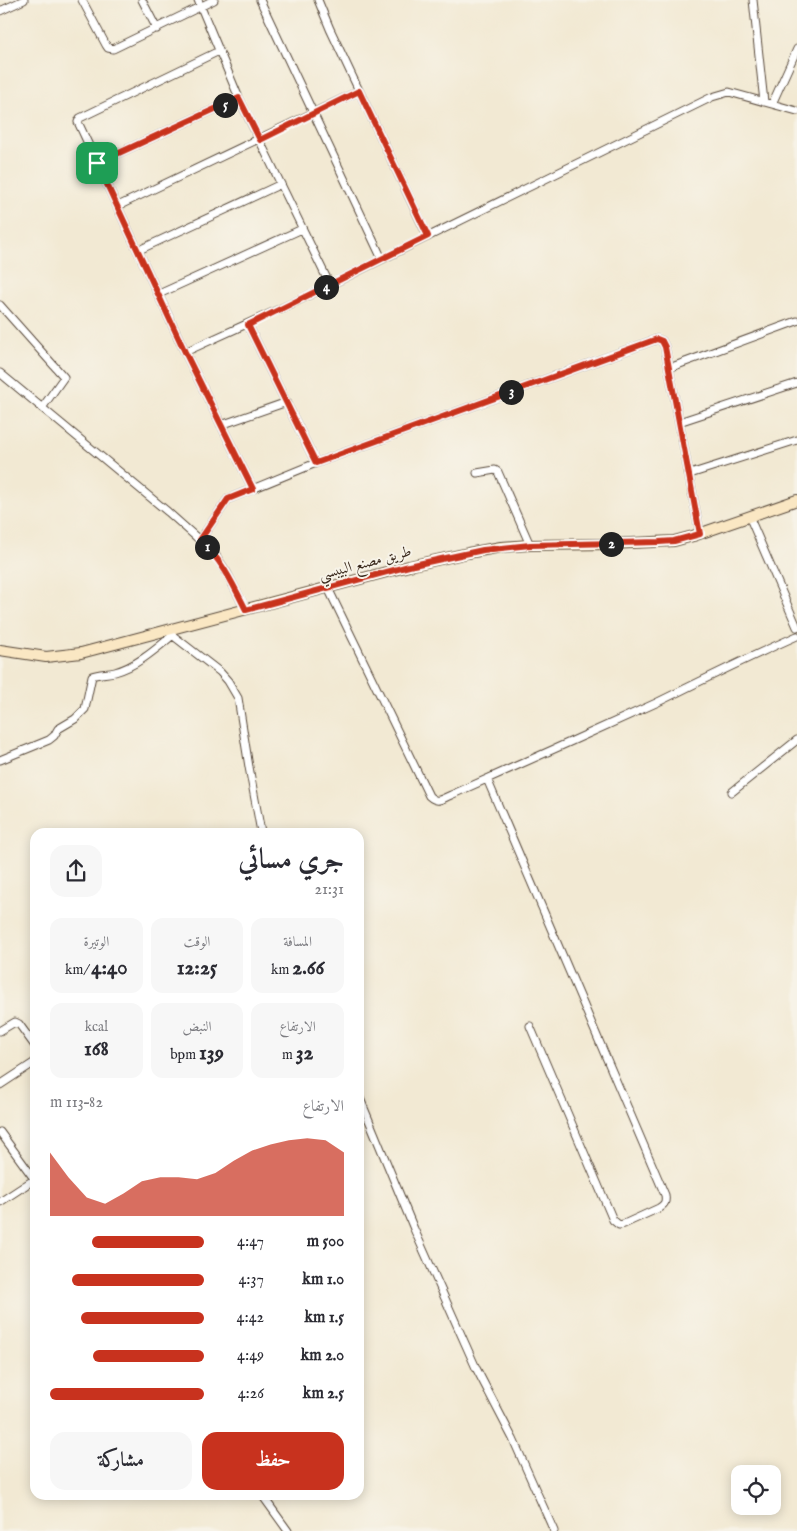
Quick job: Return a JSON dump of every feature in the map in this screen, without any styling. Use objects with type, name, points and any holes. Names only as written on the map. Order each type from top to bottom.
[{"type":"main road","name":"طريق مصنع البيبسي","points":[[0,650],[35,656],[65,655],[170,633],[246,610],[409,566],[501,547],[674,541],[700,534],[797,500]]},
{"type":"street","points":[[0,12],[24,0]]},
{"type":"street","points":[[82,0],[108,48],[113,49],[157,29],[200,3],[214,0]]},
{"type":"street","points":[[142,0],[157,29]]},
{"type":"street","points":[[261,0],[382,260]]},
{"type":"street","points":[[318,0],[428,236]]},
{"type":"street","points":[[752,0],[764,102]]},
{"type":"street","points":[[200,3],[239,98],[330,285]]},
{"type":"street","points":[[772,104],[797,48]]},
{"type":"street","points":[[219,52],[80,118],[78,124],[139,250],[185,352],[253,489]]},
{"type":"street","points":[[118,206],[313,115],[359,91]]},
{"type":"street","points":[[185,352],[248,325],[712,97],[728,92],[797,111]]},
{"type":"street","points":[[97,163],[239,98]]},
{"type":"street","points":[[139,250],[281,184]]},
{"type":"street","points":[[159,294],[302,229]]},
{"type":"street","points":[[0,305],[64,377],[42,408]]},
{"type":"street","points":[[669,368],[797,321]]},
{"type":"street","points":[[248,325],[316,463]]},
{"type":"street","points":[[200,540],[228,499],[316,463],[657,339],[662,341],[665,347],[700,534]]},
{"type":"street","points":[[0,374],[214,553],[228,573],[246,610]]},
{"type":"street","points":[[679,422],[797,383]]},
{"type":"street","points":[[221,425],[287,402]]},
{"type":"street","points":[[690,474],[797,440]]},
{"type":"street","points":[[477,472],[495,470],[498,472],[530,545]]},
{"type":"street","points":[[749,516],[797,627]]},
{"type":"street","points":[[328,588],[429,796],[438,801],[797,636]]},
{"type":"street","points":[[0,760],[49,740],[58,729],[81,714],[85,709],[92,676],[125,668],[148,655],[170,633],[220,672],[238,698],[248,767],[261,828]]},
{"type":"street","points":[[732,792],[797,740]]},
{"type":"street","points":[[486,780],[665,1195],[666,1201],[664,1205],[624,1224],[619,1225],[613,1220],[530,1026]]},
{"type":"street","points":[[0,1031],[15,1022],[19,1024],[30,1039]]},
{"type":"street","points":[[0,1085],[30,1065]]},
{"type":"street","points":[[364,1108],[414,1229],[476,1368],[513,1439],[554,1531]]},
{"type":"street","points":[[0,1132],[30,1173]]},
{"type":"street","points":[[0,1202],[30,1183]]},
{"type":"street","points":[[266,1500],[288,1531]]},
{"type":"route","points":[[359,91],[428,236],[248,325],[316,463],[657,339],[662,341],[665,347],[700,534],[674,541],[590,545],[530,545],[483,550],[409,566],[246,610],[228,573],[214,553],[200,540],[216,520],[228,499],[253,489],[185,352],[97,163],[239,98],[260,140],[359,91]]}]
